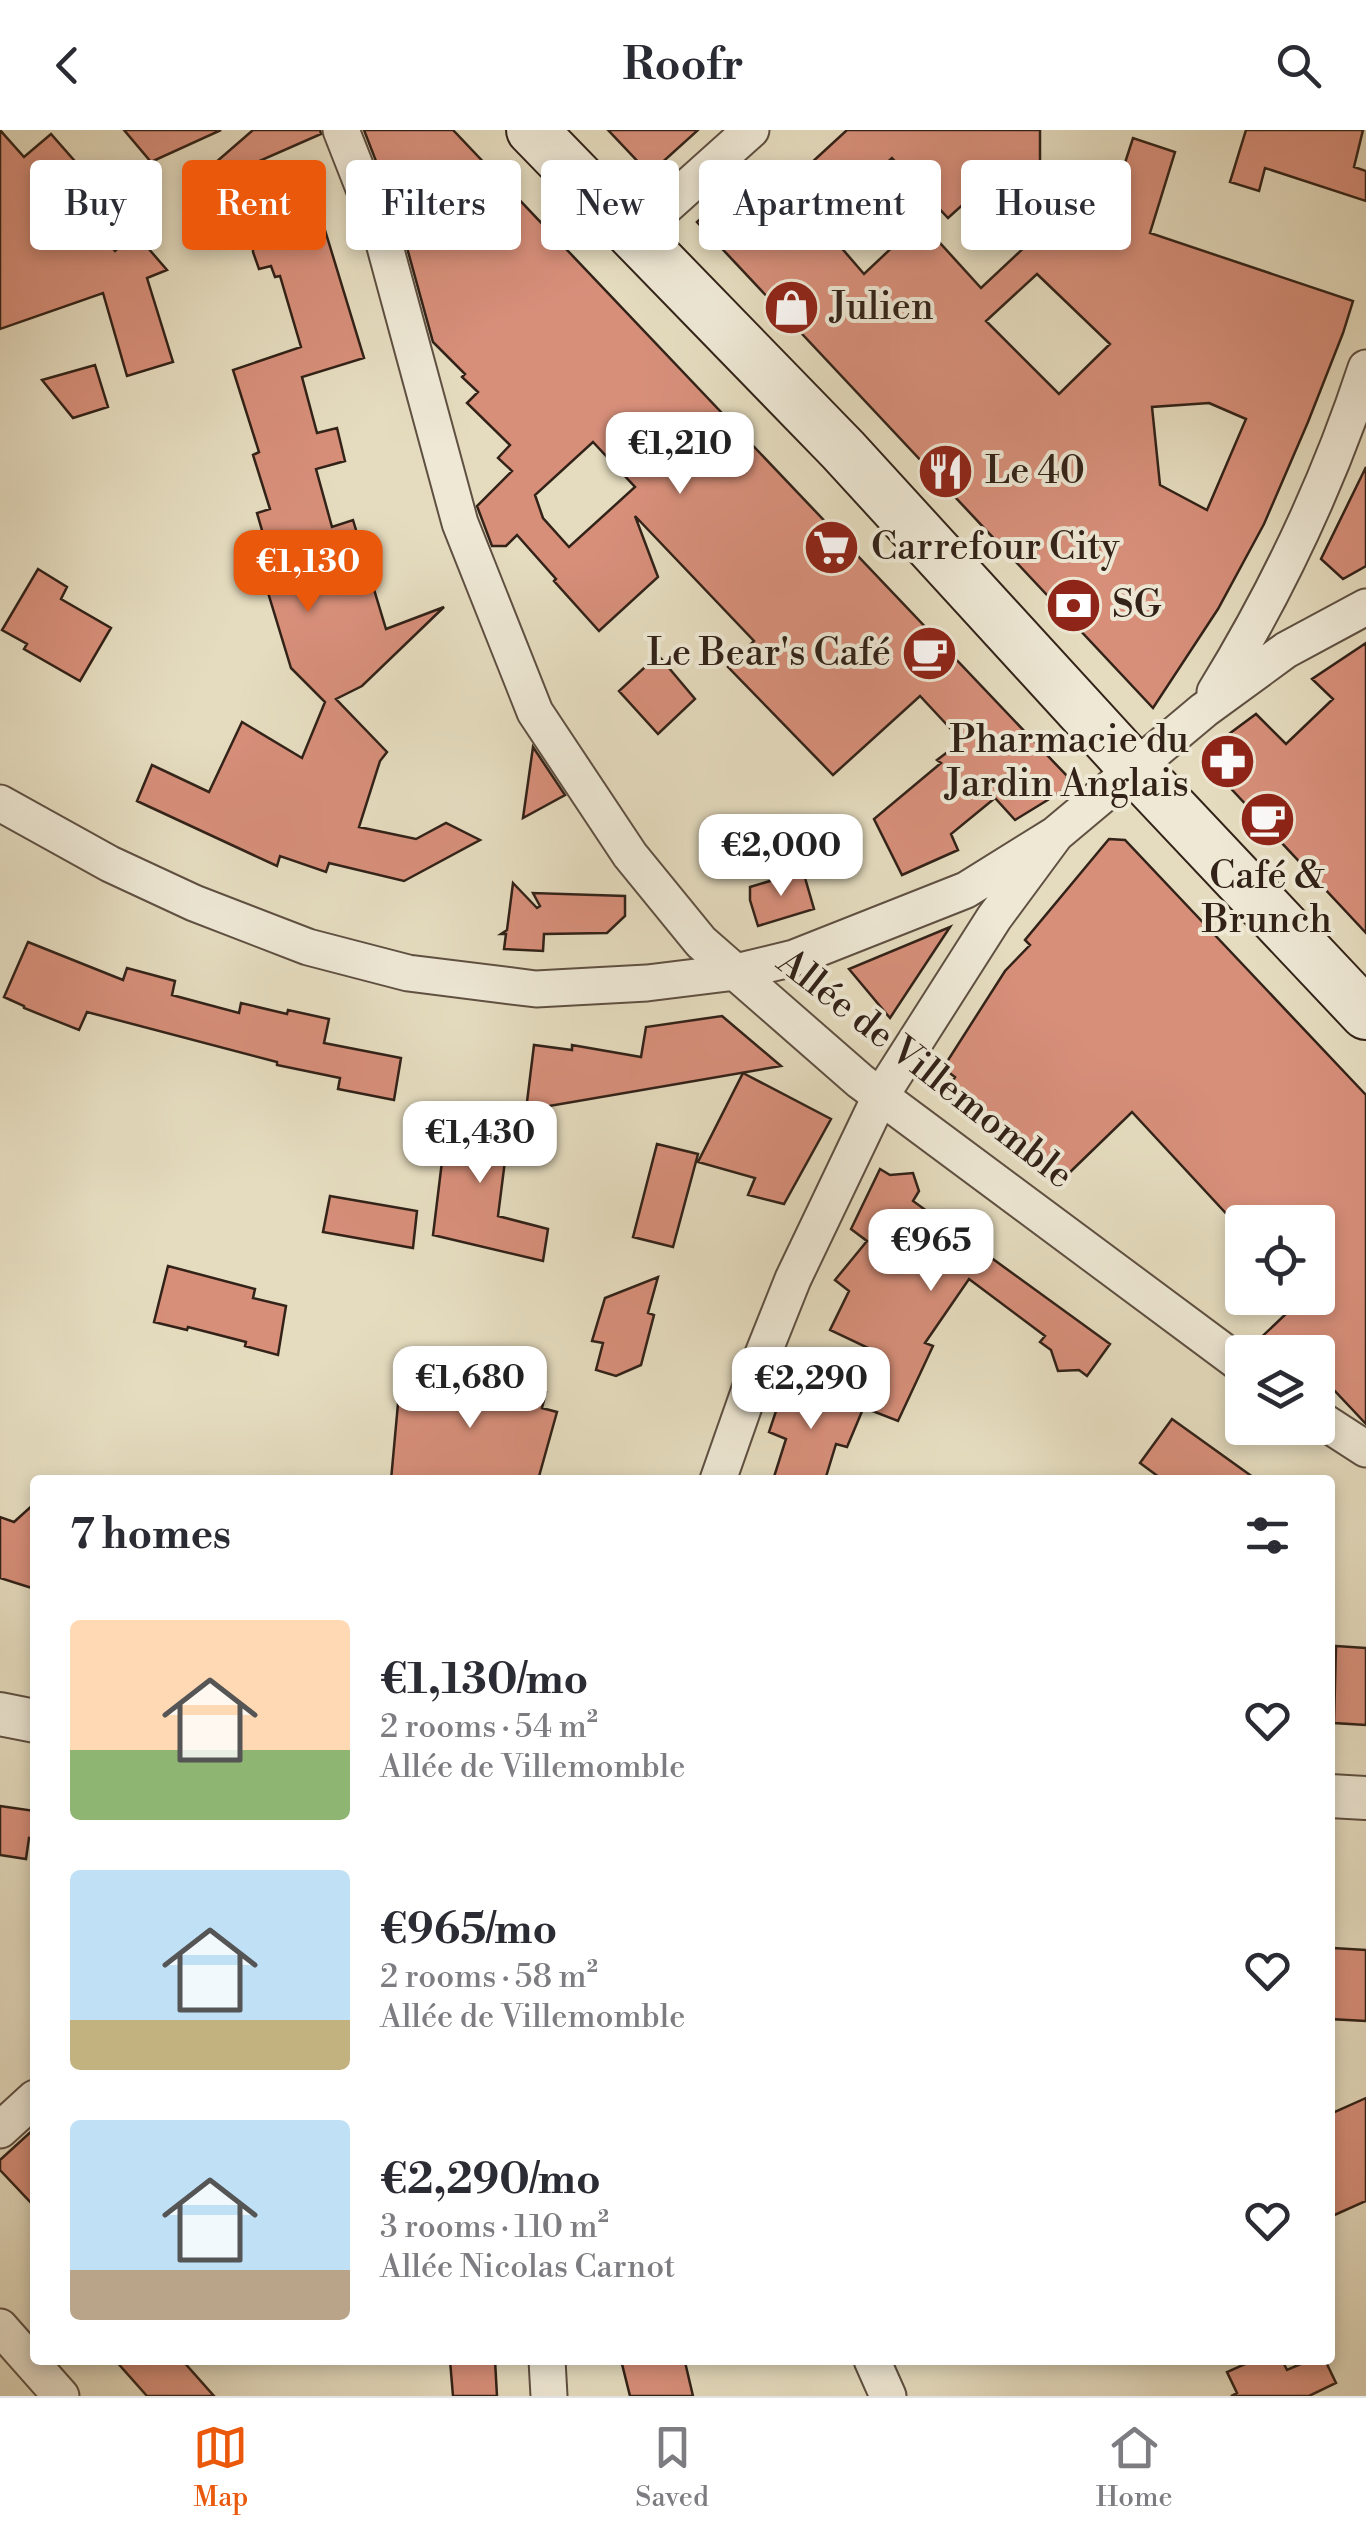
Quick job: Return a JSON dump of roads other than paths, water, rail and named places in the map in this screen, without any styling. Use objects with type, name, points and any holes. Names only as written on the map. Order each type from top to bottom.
[{"type":"main road","points":[[532,130],[561,160]]},
{"type":"main road","points":[[649,250],[843,450],[1366,1014]]},
{"type":"street","name":"Allée de Villemomble","points":[[341,130],[381,232],[460,523],[535,712],[630,855],[701,942],[860,1082],[1225,1352]]},
{"type":"street","points":[[679,195],[751,130]]},
{"type":"street","points":[[1204,710],[1250,635],[1296,540],[1345,434],[1366,368]]},
{"type":"street","points":[[0,803],[110,864],[194,903],[308,947],[408,972],[536,989],[647,983],[736,972],[794,958],[966,890],[1056,834],[1204,710],[1286,650],[1366,607]]},
{"type":"street","points":[[720,1475],[793,1279],[880,1097],[994,918],[1056,834]]},
{"type":"street","points":[[1335,1429],[1366,1448]]},
{"type":"street","points":[[0,1714],[30,1720]]},
{"type":"street","points":[[1335,1796],[1366,1798]]},
{"type":"street","points":[[0,2130],[30,2103]]},
{"type":"street","points":[[0,2328],[30,2361]]},
{"type":"street","points":[[33,2365],[61,2396]]},
{"type":"street","points":[[547,2365],[549,2396]]},
{"type":"street","points":[[874,2365],[888,2396]]},
{"type":"place","name":"Julien","points":[[791,307]]},
{"type":"place","name":"Le 40","points":[[946,471]]},
{"type":"place","name":"Carrefour City","points":[[832,547]]},
{"type":"place","name":"SG","points":[[1073,605]]},
{"type":"place","name":"Le Bear's Café","points":[[930,653]]},
{"type":"place","name":"Pharmacie du Jardin Anglais","points":[[1228,762]]},
{"type":"place","name":"Café & Brunch","points":[[1267,819]]}]
